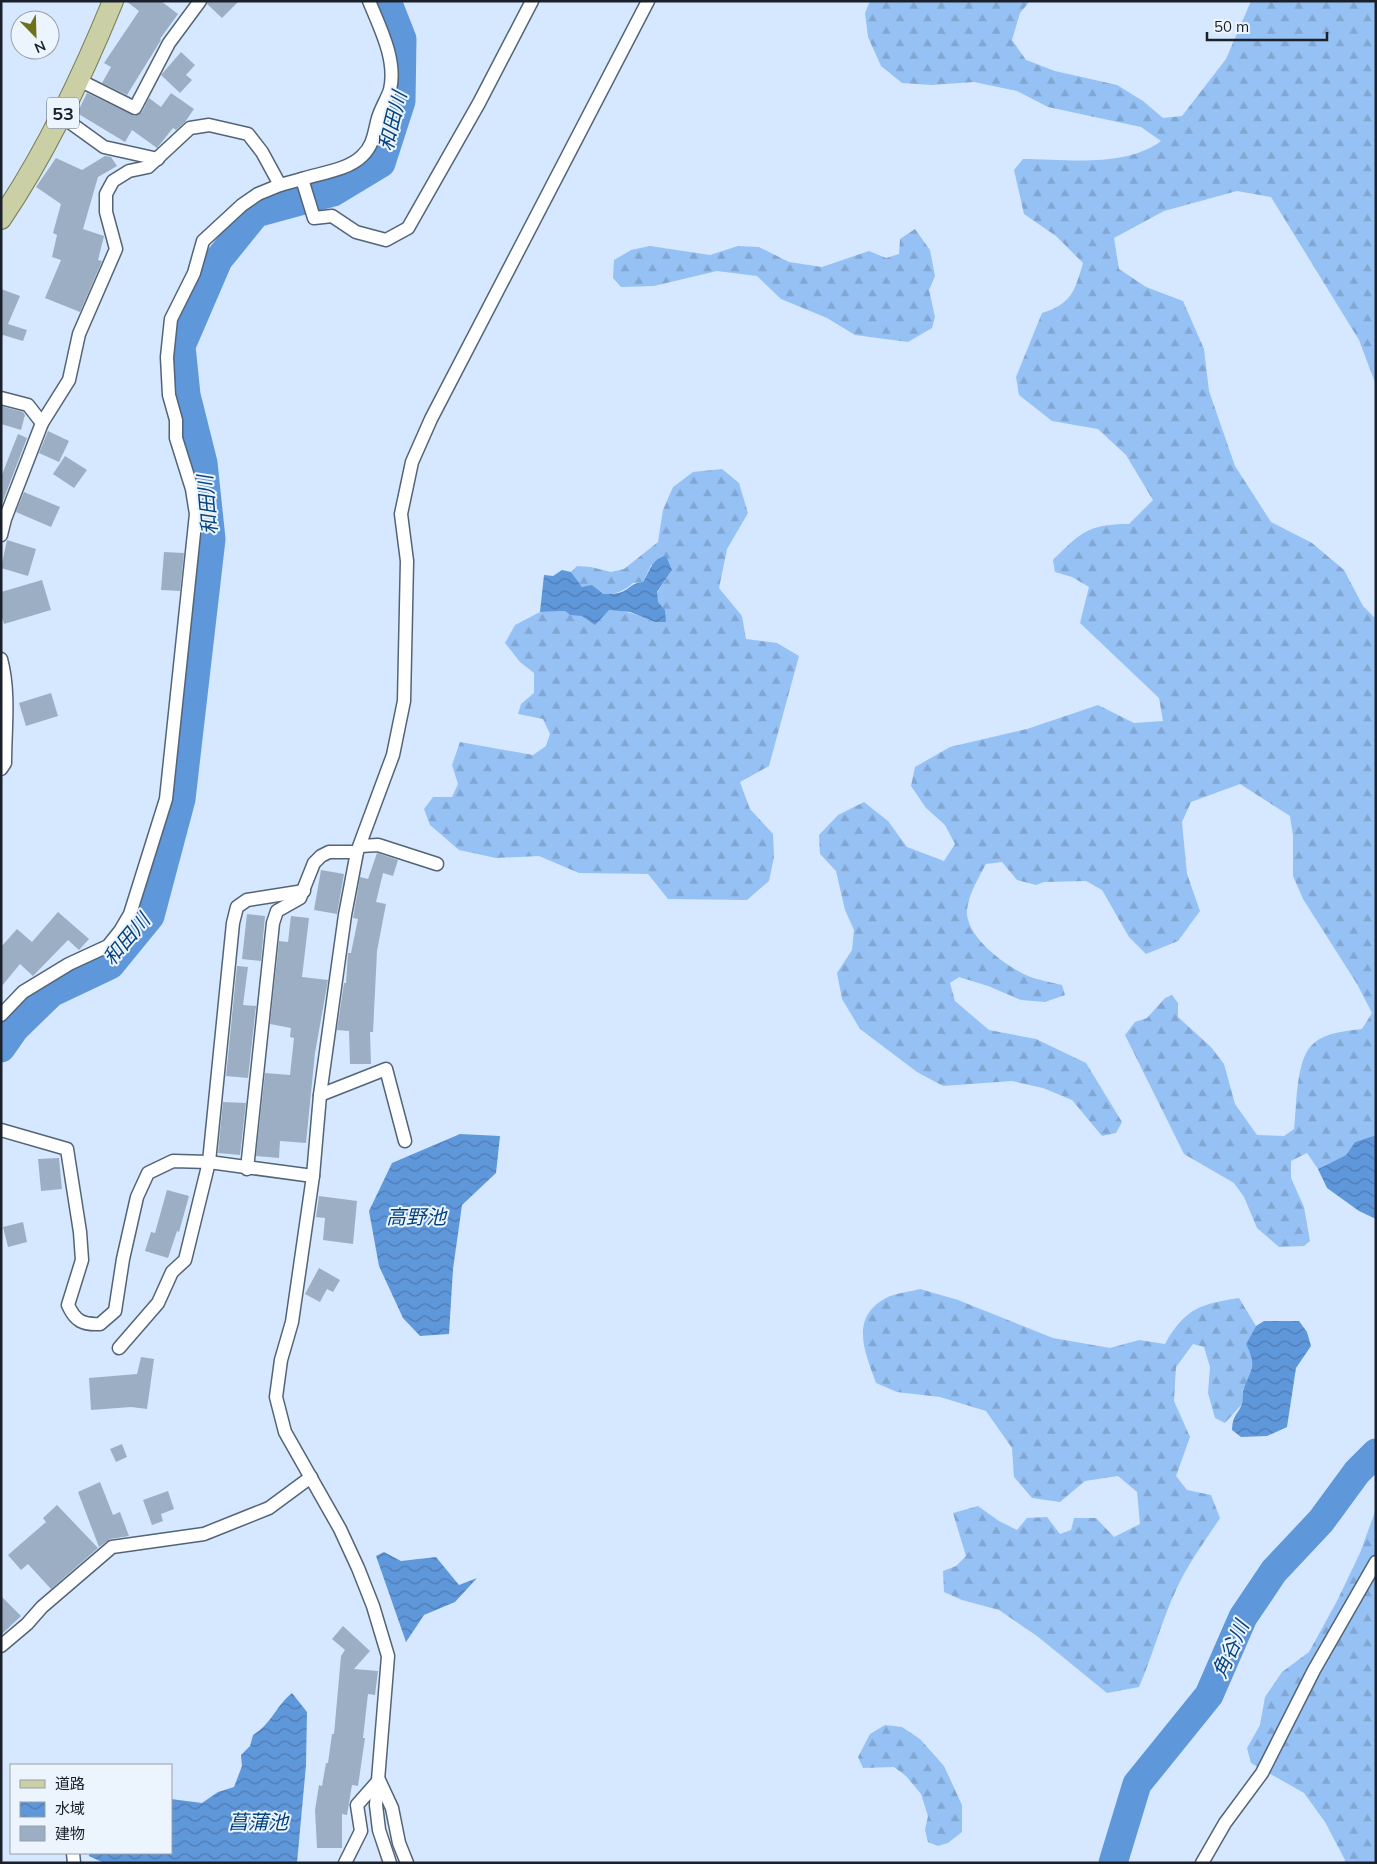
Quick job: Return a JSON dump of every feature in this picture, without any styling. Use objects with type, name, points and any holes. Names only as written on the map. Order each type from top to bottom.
[{"type":"main road","name":"53","points":[[1,218],[24,184],[61,116],[113,1]]},
{"type":"street","points":[[78,80],[135,108],[169,43],[200,1]]},
{"type":"street","points":[[1,1015],[23,992],[69,964],[108,946],[130,914],[166,799],[195,530],[196,514],[192,490],[176,438],[176,420],[168,386],[167,347],[171,319],[194,273],[203,241],[242,205],[258,194],[280,185],[351,164],[363,156],[374,140],[381,107],[390,90],[390,70],[384,37],[369,1]]},
{"type":"street","points":[[302,178],[314,218],[332,216],[356,232],[386,240],[408,228],[478,104],[532,1]]},
{"type":"street","points":[[390,1863],[379,1830],[376,1805],[388,1656],[373,1606],[358,1568],[340,1529],[285,1432],[276,1397],[281,1360],[292,1322],[313,1176],[320,1095],[345,915],[359,849],[393,755],[404,701],[407,561],[401,514],[412,462],[436,410],[648,1]]},
{"type":"street","points":[[61,116],[104,147],[158,158]]},
{"type":"street","points":[[1,535],[5,519],[42,423],[69,380],[79,334],[116,249],[106,212],[106,194],[113,182],[129,171],[148,167],[190,128],[209,125],[248,134],[262,152],[280,185]]},
{"type":"street","points":[[1,398],[28,405],[42,423]]},
{"type":"street","points":[[1,659],[4,669],[5,707],[5,763],[1,769]]},
{"type":"street","points":[[247,1169],[273,923],[277,911],[300,898],[314,863],[328,852],[378,845],[437,864]]},
{"type":"street","points":[[119,1348],[158,1303],[172,1272],[184,1260],[209,1162],[232,923],[237,907],[247,900],[304,891]]},
{"type":"street","points":[[320,1095],[386,1069],[405,1141]]},
{"type":"street","points":[[1,1130],[67,1149],[80,1232],[82,1260],[68,1304],[73,1316],[85,1325],[100,1324],[115,1311],[123,1259],[137,1198],[148,1173],[173,1160],[209,1162],[247,1169],[313,1176]]},
{"type":"street","points":[[1,1646],[27,1624],[42,1607],[112,1547],[204,1534],[269,1508],[311,1477]]},
{"type":"street","points":[[1202,1863],[1225,1823],[1262,1773],[1314,1670],[1376,1562]]},
{"type":"street","points":[[345,1863],[362,1831],[357,1805],[379,1780]]},
{"type":"street","points":[[379,1780],[392,1808],[399,1843],[407,1863]]},
{"type":"green space","points":[[870,1],[1030,1],[1020,13],[1012,40],[1026,60],[1055,71],[1117,85],[1143,101],[1163,118],[1182,116],[1226,59],[1251,1],[1376,1],[1376,385],[1359,340],[1271,197],[1237,191],[1164,211],[1114,238],[1119,269],[1146,287],[1183,301],[1204,349],[1209,391],[1235,466],[1271,522],[1312,543],[1344,570],[1363,606],[1376,619],[1376,1135],[1355,1142],[1346,1155],[1318,1169],[1307,1153],[1291,1161],[1291,1178],[1304,1207],[1310,1241],[1304,1246],[1279,1247],[1257,1228],[1244,1197],[1234,1183],[1184,1154],[1125,1035],[1135,1022],[1147,1018],[1165,998],[1172,995],[1178,1003],[1178,1017],[1211,1047],[1224,1064],[1235,1104],[1257,1135],[1284,1136],[1294,1129],[1300,1071],[1308,1050],[1314,1043],[1325,1036],[1362,1029],[1372,1013],[1357,984],[1303,899],[1293,876],[1293,836],[1290,816],[1240,784],[1191,802],[1182,822],[1187,874],[1200,911],[1178,941],[1146,954],[1129,937],[1102,890],[1086,881],[1044,882],[1036,885],[1017,880],[1002,862],[986,864],[974,886],[967,910],[968,920],[980,940],[999,958],[1028,976],[1062,985],[1065,995],[1045,1002],[1021,1000],[988,986],[959,977],[950,983],[955,1001],[989,1030],[1036,1039],[1086,1063],[1122,1122],[1116,1133],[1102,1136],[1072,1100],[1043,1088],[1012,1081],[943,1086],[917,1072],[860,1029],[842,999],[837,973],[852,950],[854,930],[845,910],[836,871],[820,854],[819,835],[838,815],[864,802],[888,821],[907,847],[944,861],[955,844],[945,825],[926,808],[911,786],[915,767],[950,747],[1027,729],[1098,705],[1134,723],[1163,721],[1159,698],[1080,623],[1089,587],[1072,577],[1055,572],[1053,560],[1079,536],[1095,528],[1115,524],[1129,524],[1153,500],[1126,455],[1098,429],[1052,421],[1019,395],[1016,377],[1042,313],[1060,305],[1071,295],[1083,263],[1056,236],[1024,214],[1014,170],[1023,159],[1113,159],[1146,150],[1161,141],[1141,127],[1048,107],[1017,91],[974,82],[932,85],[902,83],[881,66],[868,37],[865,13]]},
{"type":"green space","points":[[915,229],[930,250],[935,276],[929,290],[935,317],[932,328],[908,342],[855,335],[827,318],[781,299],[757,276],[717,271],[654,286],[621,287],[613,278],[614,260],[631,250],[650,246],[710,255],[738,246],[759,247],[789,262],[822,267],[869,251],[886,258],[899,254],[900,239]]},
{"type":"green space","points":[[722,469],[739,483],[748,513],[727,549],[719,588],[742,616],[746,639],[777,643],[799,656],[769,766],[740,782],[750,809],[773,834],[774,857],[769,881],[747,900],[668,899],[648,874],[579,873],[539,856],[496,858],[459,850],[430,825],[424,809],[433,797],[452,797],[458,784],[452,765],[460,742],[533,755],[546,746],[550,734],[543,719],[518,714],[521,704],[534,693],[534,673],[520,662],[505,643],[515,625],[540,612],[565,611],[570,615],[575,615],[609,610],[627,612],[655,622],[657,593],[672,570],[651,565],[643,582],[633,583],[622,591],[610,594],[597,593],[584,588],[578,583],[571,572],[577,566],[611,572],[624,569],[658,542],[663,510],[673,487],[693,472]]},
{"type":"green space","points":[[920,1289],[958,1300],[1053,1338],[1110,1348],[1139,1340],[1165,1344],[1180,1322],[1195,1310],[1214,1303],[1239,1298],[1256,1326],[1246,1344],[1253,1359],[1253,1369],[1243,1390],[1242,1404],[1225,1423],[1215,1418],[1208,1393],[1210,1367],[1204,1347],[1193,1344],[1176,1367],[1174,1401],[1190,1437],[1176,1476],[1187,1490],[1211,1495],[1220,1518],[1196,1553],[1180,1581],[1139,1687],[1107,1693],[1037,1636],[999,1610],[962,1600],[944,1592],[943,1571],[956,1566],[966,1556],[953,1513],[978,1506],[999,1521],[1017,1530],[1027,1518],[1047,1517],[1060,1534],[1071,1530],[1074,1518],[1096,1518],[1114,1537],[1140,1524],[1137,1492],[1118,1476],[1085,1481],[1060,1502],[1032,1498],[1014,1477],[1012,1448],[986,1411],[940,1397],[897,1392],[876,1383],[863,1336],[867,1315],[874,1306],[890,1296]]},
{"type":"green space","points":[[1376,1509],[1376,1863],[1344,1863],[1345,1860],[1325,1822],[1304,1793],[1251,1763],[1247,1748],[1260,1725],[1265,1697],[1282,1672],[1309,1652],[1337,1601],[1360,1553]]},
{"type":"green space","points":[[885,1725],[902,1727],[920,1739],[944,1766],[962,1805],[962,1832],[948,1843],[938,1846],[928,1842],[925,1830],[928,1816],[921,1794],[906,1776],[894,1767],[863,1768],[858,1757],[870,1734]]},
{"type":"water","points":[[666,556],[672,570],[657,592],[658,602],[665,610],[666,622],[655,622],[630,612],[609,610],[595,625],[582,616],[570,615],[565,611],[540,612],[544,575],[553,576],[562,570],[571,572],[582,587],[592,585],[603,594],[617,593],[643,582],[654,562]]},
{"type":"water","name":"高野池","points":[[460,1134],[500,1136],[496,1173],[462,1205],[453,1269],[449,1334],[420,1336],[403,1318],[379,1266],[369,1211],[392,1163]]},
{"type":"water","points":[[1376,1135],[1376,1219],[1359,1211],[1327,1188],[1318,1169],[1346,1155],[1355,1142]]},
{"type":"water","points":[[1264,1321],[1299,1321],[1307,1332],[1311,1346],[1296,1368],[1287,1427],[1267,1436],[1241,1437],[1232,1430],[1234,1418],[1242,1404],[1243,1390],[1252,1367],[1246,1344],[1256,1326]]},
{"type":"water","points":[[384,1552],[401,1561],[436,1557],[459,1585],[477,1578],[455,1602],[424,1615],[406,1642],[376,1556]]},
{"type":"water","name":"菖蒲池","points":[[292,1693],[307,1712],[306,1765],[297,1863],[104,1863],[89,1856],[90,1854],[172,1854],[172,1799],[202,1803],[218,1792],[234,1787],[242,1766],[241,1755],[250,1746],[253,1735],[265,1725]]},
{"type":"building","points":[[126,1],[161,1],[178,14],[160,39],[127,95],[102,83],[111,67],[104,63],[139,11]]},
{"type":"building","points":[[208,1],[239,1],[222,18],[207,4]]},
{"type":"building","points":[[181,52],[195,65],[186,75],[192,80],[180,93],[161,75]]},
{"type":"building","points":[[87,93],[135,116],[142,112],[149,98],[161,107],[171,93],[194,109],[185,122],[176,130],[173,128],[157,148],[132,130],[125,142],[77,113]]},
{"type":"building","points":[[105,156],[111,157],[117,166],[98,177],[83,229],[104,236],[98,260],[102,261],[80,312],[45,298],[61,260],[52,257],[57,235],[53,233],[61,204],[36,187],[56,158],[82,170]]},
{"type":"building","points":[[1,289],[20,296],[8,324],[27,330],[23,341],[3,335],[1,339]]},
{"type":"building","points":[[1,406],[23,412],[25,415],[21,430],[1,424]]},
{"type":"building","points":[[48,431],[69,441],[59,462],[39,453]]},
{"type":"building","points":[[18,434],[27,438],[1,506],[1,477]]},
{"type":"building","points":[[65,456],[87,470],[74,488],[53,474]]},
{"type":"building","points":[[24,492],[60,507],[51,527],[16,512]]},
{"type":"building","points":[[7,540],[36,549],[28,576],[1,568]]},
{"type":"building","points":[[164,552],[184,553],[180,591],[161,590]]},
{"type":"building","points":[[42,580],[51,610],[4,624],[1,614],[1,592]]},
{"type":"building","points":[[51,693],[58,716],[26,726],[19,703]]},
{"type":"building","points":[[377,853],[398,860],[393,876],[383,873],[376,902],[386,904],[377,951],[373,1032],[370,1032],[371,1064],[350,1064],[349,1031],[337,1030],[344,983],[346,983],[348,953],[351,953],[358,919],[353,918],[360,877],[368,879]]},
{"type":"building","points":[[321,870],[344,874],[337,914],[314,910]]},
{"type":"building","points":[[58,912],[89,939],[79,950],[68,940],[33,976],[20,964],[1,987],[1,947],[17,929],[32,942]]},
{"type":"building","points":[[247,914],[265,916],[261,961],[242,959]]},
{"type":"building","points":[[291,916],[309,918],[302,977],[328,980],[315,1053],[306,1143],[280,1141],[279,1158],[256,1156],[265,1073],[290,1075],[294,1038],[290,1037],[291,1028],[270,1024],[279,941],[288,942]]},
{"type":"building","points":[[237,966],[248,967],[243,1005],[256,1006],[248,1078],[226,1076]]},
{"type":"building","points":[[223,1102],[246,1103],[240,1155],[218,1153]]},
{"type":"building","points":[[59,1158],[62,1189],[41,1191],[38,1159]]},
{"type":"building","points":[[167,1190],[189,1196],[179,1232],[177,1231],[168,1258],[145,1251],[151,1232],[155,1233]]},
{"type":"building","points":[[319,1196],[357,1201],[353,1244],[323,1240],[325,1218],[316,1217]]},
{"type":"building","points":[[23,1222],[27,1242],[8,1247],[3,1227]]},
{"type":"building","points":[[319,1268],[340,1280],[333,1292],[327,1289],[320,1302],[305,1294]]},
{"type":"building","points":[[141,1357],[154,1359],[147,1409],[131,1407],[91,1410],[89,1378],[137,1374]]},
{"type":"building","points":[[122,1444],[127,1457],[116,1462],[110,1449]]},
{"type":"building","points":[[100,1482],[113,1515],[120,1512],[129,1536],[110,1539],[99,1547],[78,1492]]},
{"type":"building","points":[[168,1491],[174,1509],[161,1514],[163,1521],[152,1525],[143,1500]]},
{"type":"building","points":[[57,1505],[98,1548],[51,1589],[28,1564],[21,1570],[8,1555],[46,1522],[43,1518]]},
{"type":"building","points":[[1,1596],[21,1616],[1,1635]]},
{"type":"building","points":[[343,1626],[370,1651],[354,1669],[378,1671],[375,1695],[368,1694],[363,1738],[365,1738],[358,1786],[352,1785],[347,1815],[342,1814],[342,1848],[317,1848],[315,1810],[319,1785],[322,1786],[326,1763],[328,1763],[332,1734],[334,1734],[341,1656],[345,1650],[332,1639]]},
{"type":"waterway","name":"和田川","points":[[1,1048],[15,1028],[51,993],[110,965],[150,916],[181,799],[211,539],[203,463],[186,395],[181,346],[218,260],[256,213],[333,192],[381,163],[401,101],[402,39],[387,1]]},
{"type":"waterway","name":"角谷川","points":[[1113,1863],[1137,1784],[1209,1695],[1243,1617],[1274,1571],[1321,1521],[1357,1472],[1376,1453]]}]
